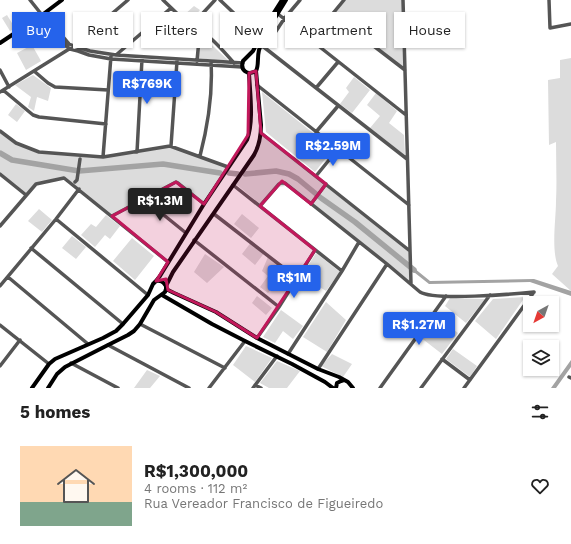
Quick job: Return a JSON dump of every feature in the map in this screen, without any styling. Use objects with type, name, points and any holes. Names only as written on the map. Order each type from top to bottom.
[{"type":"main road","points":[[46,12],[62,0]]},
{"type":"main road","points":[[274,12],[282,0]]},
{"type":"main road","points":[[278,14],[282,0]]},
{"type":"main road","points":[[0,43],[12,35]]},
{"type":"main road","points":[[32,388],[49,364],[55,359],[110,334],[124,324],[148,295],[153,284],[156,282],[204,204],[244,144],[250,130],[250,98],[249,74],[242,65],[245,59],[248,58],[255,48]]},
{"type":"main road","points":[[48,388],[62,369],[71,363],[128,335],[140,324],[152,303],[165,292],[172,272],[256,152],[261,132],[261,125],[256,71],[258,67],[258,56],[262,48]]},
{"type":"main road","points":[[248,58],[253,58],[257,63]]},
{"type":"main road","points":[[249,74],[256,71]]},
{"type":"main road","points":[[156,282],[162,282],[174,294],[216,312],[257,338],[318,369],[344,380],[353,388]]},
{"type":"main road","points":[[151,289],[154,294],[160,295],[212,324],[277,356],[334,388],[337,383],[344,380]]},
{"type":"street","points":[[30,0],[40,12]]},
{"type":"street","points":[[114,12],[128,0]]},
{"type":"street","points":[[163,0],[175,12]]},
{"type":"street","points":[[204,12],[215,0]]},
{"type":"street","points":[[220,0],[233,12]]},
{"type":"street","points":[[277,28],[300,0]]},
{"type":"street","points":[[334,12],[344,0]]},
{"type":"street","points":[[403,0],[411,284]]},
{"type":"street","points":[[549,0],[550,28],[571,24]]},
{"type":"street","points":[[80,48],[111,57],[116,55],[171,8]]},
{"type":"street","points":[[278,14],[284,19]]},
{"type":"street","points":[[212,40],[234,63]]},
{"type":"street","points":[[65,45],[70,49],[89,55],[142,58]]},
{"type":"street","points":[[73,47],[2,91],[34,115],[39,117],[106,124]]},
{"type":"street","points":[[197,62],[198,48]]},
{"type":"street","points":[[264,48],[407,159]]},
{"type":"street","points":[[321,48],[406,115]]},
{"type":"street","points":[[376,48],[405,70]]},
{"type":"street","points":[[116,55],[242,65]]},
{"type":"street","points":[[103,157],[111,57]]},
{"type":"street","points":[[137,152],[142,58]]},
{"type":"street","points":[[171,146],[177,61]]},
{"type":"street","points":[[316,88],[338,62]]},
{"type":"street","points":[[212,63],[234,63],[242,65]]},
{"type":"street","points":[[200,156],[210,103],[212,63]]},
{"type":"street","points":[[0,70],[9,87]]},
{"type":"street","points":[[34,71],[55,87],[108,90]]},
{"type":"street","points":[[257,85],[409,205]]},
{"type":"street","points":[[316,132],[338,106]]},
{"type":"street","points":[[0,131],[16,143],[37,151],[103,157],[171,146],[228,167]]},
{"type":"street","points":[[261,132],[410,251]]},
{"type":"street","points":[[316,176],[338,149]]},
{"type":"street","points":[[76,182],[80,160]]},
{"type":"street","points":[[0,174],[26,195]]},
{"type":"street","points":[[0,226],[37,183],[63,178],[68,180],[168,262]]},
{"type":"street","points":[[112,216],[174,183],[178,183],[204,204]]},
{"type":"street","points":[[260,206],[281,183],[285,184],[360,242],[420,292],[425,294],[446,296],[534,292],[464,388]]},
{"type":"street","points":[[311,204],[326,184]]},
{"type":"street","points":[[233,185],[342,271]]},
{"type":"street","points":[[0,286],[79,189]]},
{"type":"street","points":[[144,198],[186,233]]},
{"type":"street","points":[[214,214],[298,279]]},
{"type":"street","points":[[56,219],[148,295]]},
{"type":"street","points":[[194,240],[279,307]]},
{"type":"street","points":[[288,354],[360,242]]},
{"type":"street","points":[[31,248],[124,324]]},
{"type":"street","points":[[257,338],[298,279],[315,250]]},
{"type":"street","points":[[318,369],[387,264]]},
{"type":"street","points":[[8,277],[88,344]]},
{"type":"street","points":[[421,388],[490,295]]},
{"type":"street","points":[[380,388],[446,296]]},
{"type":"street","points":[[140,324],[225,368]]},
{"type":"street","points":[[0,325],[49,364]]},
{"type":"street","points":[[0,366],[20,340]]},
{"type":"street","points":[[209,388],[245,341]]},
{"type":"street","points":[[108,346],[189,388]]},
{"type":"street","points":[[261,388],[254,387],[277,356]]},
{"type":"street","points":[[442,359],[470,380]]},
{"type":"street","points":[[71,363],[118,388]]},
{"type":"highlighted area","points":[[256,71],[261,133],[326,184],[311,204],[282,181],[260,206],[315,250],[257,338],[216,312],[168,290],[166,279],[156,281],[168,262],[112,216],[176,182],[204,204],[248,135],[249,73]]},
{"type":"shaded area","points":[[344,0],[402,0],[403,12],[394,12],[394,48],[404,48],[405,68],[379,48],[386,48],[386,12],[332,12]]},
{"type":"shaded area","points":[[194,6],[200,10],[198,12],[187,12]]},
{"type":"shaded area","points":[[7,15],[12,23],[12,30],[10,31],[2,18]]},
{"type":"shaded area","points":[[212,45],[230,62],[199,58],[199,48],[212,48]]},
{"type":"shaded area","points":[[26,48],[34,48],[41,61],[26,70],[17,53]]},
{"type":"shaded area","points":[[571,58],[571,291],[552,274],[558,266],[554,243],[556,142],[549,145],[548,80],[560,78],[560,60]]},
{"type":"shaded area","points":[[33,75],[51,88],[48,101],[37,97],[34,111],[28,107],[31,97],[15,85]]},
{"type":"shaded area","points":[[354,77],[370,90],[352,113],[340,104],[349,92],[346,88]]},
{"type":"shaded area","points":[[262,92],[333,149],[315,172],[266,132]]},
{"type":"shaded area","points":[[376,93],[397,111],[389,123],[404,135],[405,155],[370,128],[380,116],[367,105]]},
{"type":"shaded area","points":[[16,104],[25,111],[17,122],[8,115]]},
{"type":"shaded area","points":[[0,129],[18,143],[39,151],[102,156],[171,146],[228,167],[204,204],[176,181],[111,216],[64,177],[35,183],[25,195],[0,176]]},
{"type":"shaded area","points":[[261,135],[409,251],[410,283],[286,186],[276,187],[260,204],[237,185],[233,185],[256,152]]},
{"type":"shaded area","points":[[39,209],[52,220],[42,232],[28,221]]},
{"type":"shaded area","points":[[242,214],[259,228],[251,238],[234,224]]},
{"type":"shaded area","points":[[106,215],[120,226],[110,239],[105,235],[95,247],[81,235],[91,224],[96,227]]},
{"type":"shaded area","points":[[72,236],[86,247],[76,259],[62,248]]},
{"type":"shaded area","points":[[132,238],[154,256],[135,280],[113,261]]},
{"type":"shaded area","points":[[252,241],[265,252],[255,265],[242,254]]},
{"type":"shaded area","points":[[316,253],[340,272],[326,291],[315,284],[317,280],[304,272]]},
{"type":"shaded area","points":[[205,254],[224,267],[207,283],[194,272]]},
{"type":"shaded area","points":[[268,257],[285,270],[268,293],[260,287],[268,276],[262,271]]},
{"type":"shaded area","points":[[409,264],[430,281],[534,279],[571,291],[571,296],[530,282],[429,284],[410,269]]},
{"type":"shaded area","points":[[257,296],[272,308],[266,315],[252,303]]},
{"type":"shaded area","points":[[523,297],[523,300],[496,339],[475,321],[493,299]]},
{"type":"shaded area","points":[[450,298],[485,299],[466,323],[445,306]]},
{"type":"shaded area","points":[[326,302],[346,320],[327,352],[303,337]]},
{"type":"shaded area","points":[[281,310],[303,326],[293,339],[283,331],[275,343],[263,337]]},
{"type":"shaded area","points":[[436,317],[458,333],[442,354],[420,337]]},
{"type":"shaded area","points":[[246,346],[272,358],[255,382],[233,365]]},
{"type":"shaded area","points":[[453,349],[477,366],[470,377],[446,359]]},
{"type":"shaded area","points":[[332,354],[352,364],[343,377],[321,366]]},
{"type":"shaded area","points":[[571,360],[571,367],[556,388],[551,388]]},
{"type":"shaded area","points":[[277,361],[300,371],[287,388],[269,388],[260,383]]},
{"type":"shaded area","points":[[147,370],[160,376],[150,388],[134,388]]},
{"type":"waterway","points":[[0,153],[12,160],[79,171],[163,164],[220,173]]},
{"type":"waterway","points":[[245,174],[276,171],[289,174],[298,179],[321,198],[355,222],[414,270]]},
{"type":"waterway","points":[[229,173],[238,174]]}]
